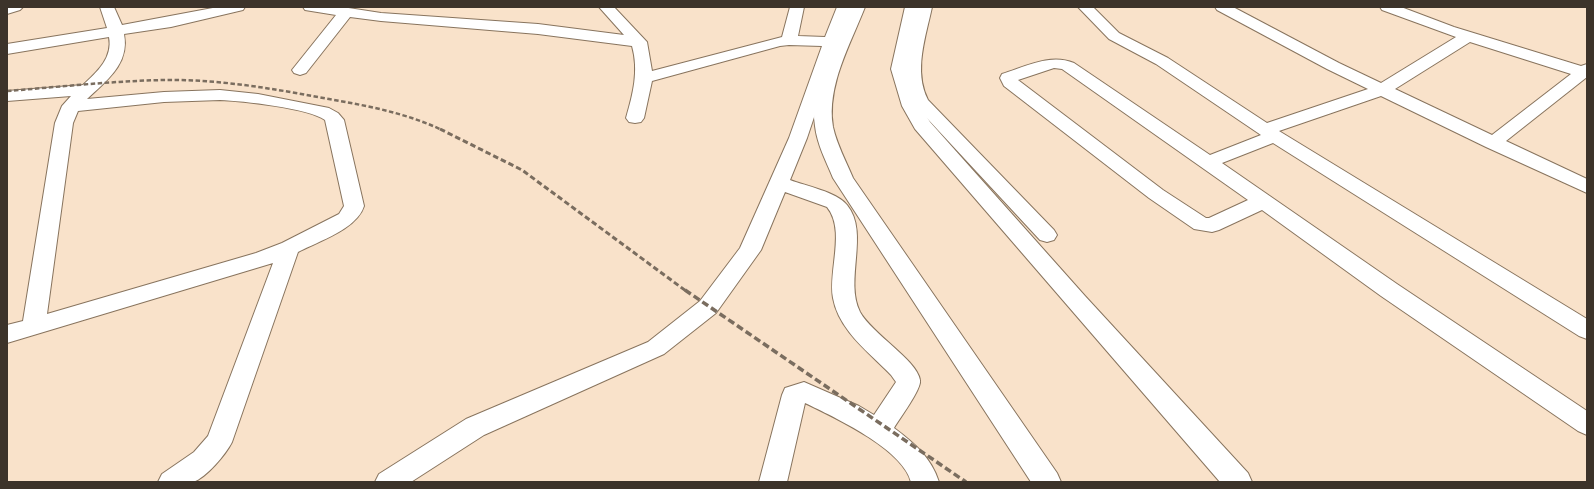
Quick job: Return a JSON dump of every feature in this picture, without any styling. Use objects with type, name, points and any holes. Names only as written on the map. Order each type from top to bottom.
[{"type":"main road","points":[[7,9],[15,7]]},
{"type":"main road","points":[[857,7],[826,87],[822,117],[827,142],[843,178],[1047,482]]},
{"type":"main road","points":[[913,7],[900,69],[911,106],[922,125],[1077,302],[1238,482]]},
{"type":"street","points":[[34,326],[64,123],[71,106],[86,90],[108,72],[118,53],[116,31],[107,7]]},
{"type":"street","points":[[7,48],[171,22],[238,7]]},
{"type":"street","points":[[310,7],[346,13],[378,12],[429,20],[544,29],[639,42]]},
{"type":"street","points":[[429,20],[443,7]]},
{"type":"street","points":[[606,7],[639,42],[643,53],[645,78],[635,118]]},
{"type":"street","points":[[789,40],[797,7]]},
{"type":"street","points":[[389,482],[475,427],[656,348],[708,307],[750,250],[798,138],[844,7]]},
{"type":"street","points":[[925,7],[912,67],[915,93],[921,102],[1047,235]]},
{"type":"street","points":[[1085,7],[1114,36],[1162,62],[1270,133],[1587,330]]},
{"type":"street","points":[[1222,7],[1381,90],[1587,187]]},
{"type":"street","points":[[1387,7],[1468,36],[1585,71]]},
{"type":"street","points":[[300,70],[346,13]]},
{"type":"street","points":[[1209,162],[1270,133],[1381,90],[1468,36]]},
{"type":"street","points":[[645,78],[789,40],[831,42]]},
{"type":"street","points":[[1263,202],[1212,225],[1201,224],[1162,198],[1089,144],[1010,82],[1008,78],[1053,63],[1061,63],[1125,104],[1389,290],[1587,424]]},
{"type":"street","points":[[1492,143],[1547,102],[1585,71]]},
{"type":"street","points":[[7,96],[86,90]]},
{"type":"street","points":[[7,334],[234,267],[289,248],[346,219],[352,212],[354,206],[335,120],[331,115],[317,110],[267,100],[220,95],[184,96],[71,106]]},
{"type":"street","points":[[778,183],[834,203],[843,213],[846,231],[842,279],[844,298],[851,317],[861,331],[908,379],[908,384],[878,430]]},
{"type":"street","points":[[172,482],[203,460],[219,442],[289,248]]},
{"type":"street","points":[[773,482],[794,395],[797,392],[804,392],[843,410],[878,430],[908,455],[917,466],[925,482]]},
{"type":"railway","points":[[7,91],[144,81],[205,81],[247,85],[372,107],[415,119],[442,130]]},
{"type":"railway","points":[[442,130],[522,170],[686,291]]},
{"type":"railway","points":[[685,290],[966,482]]}]
